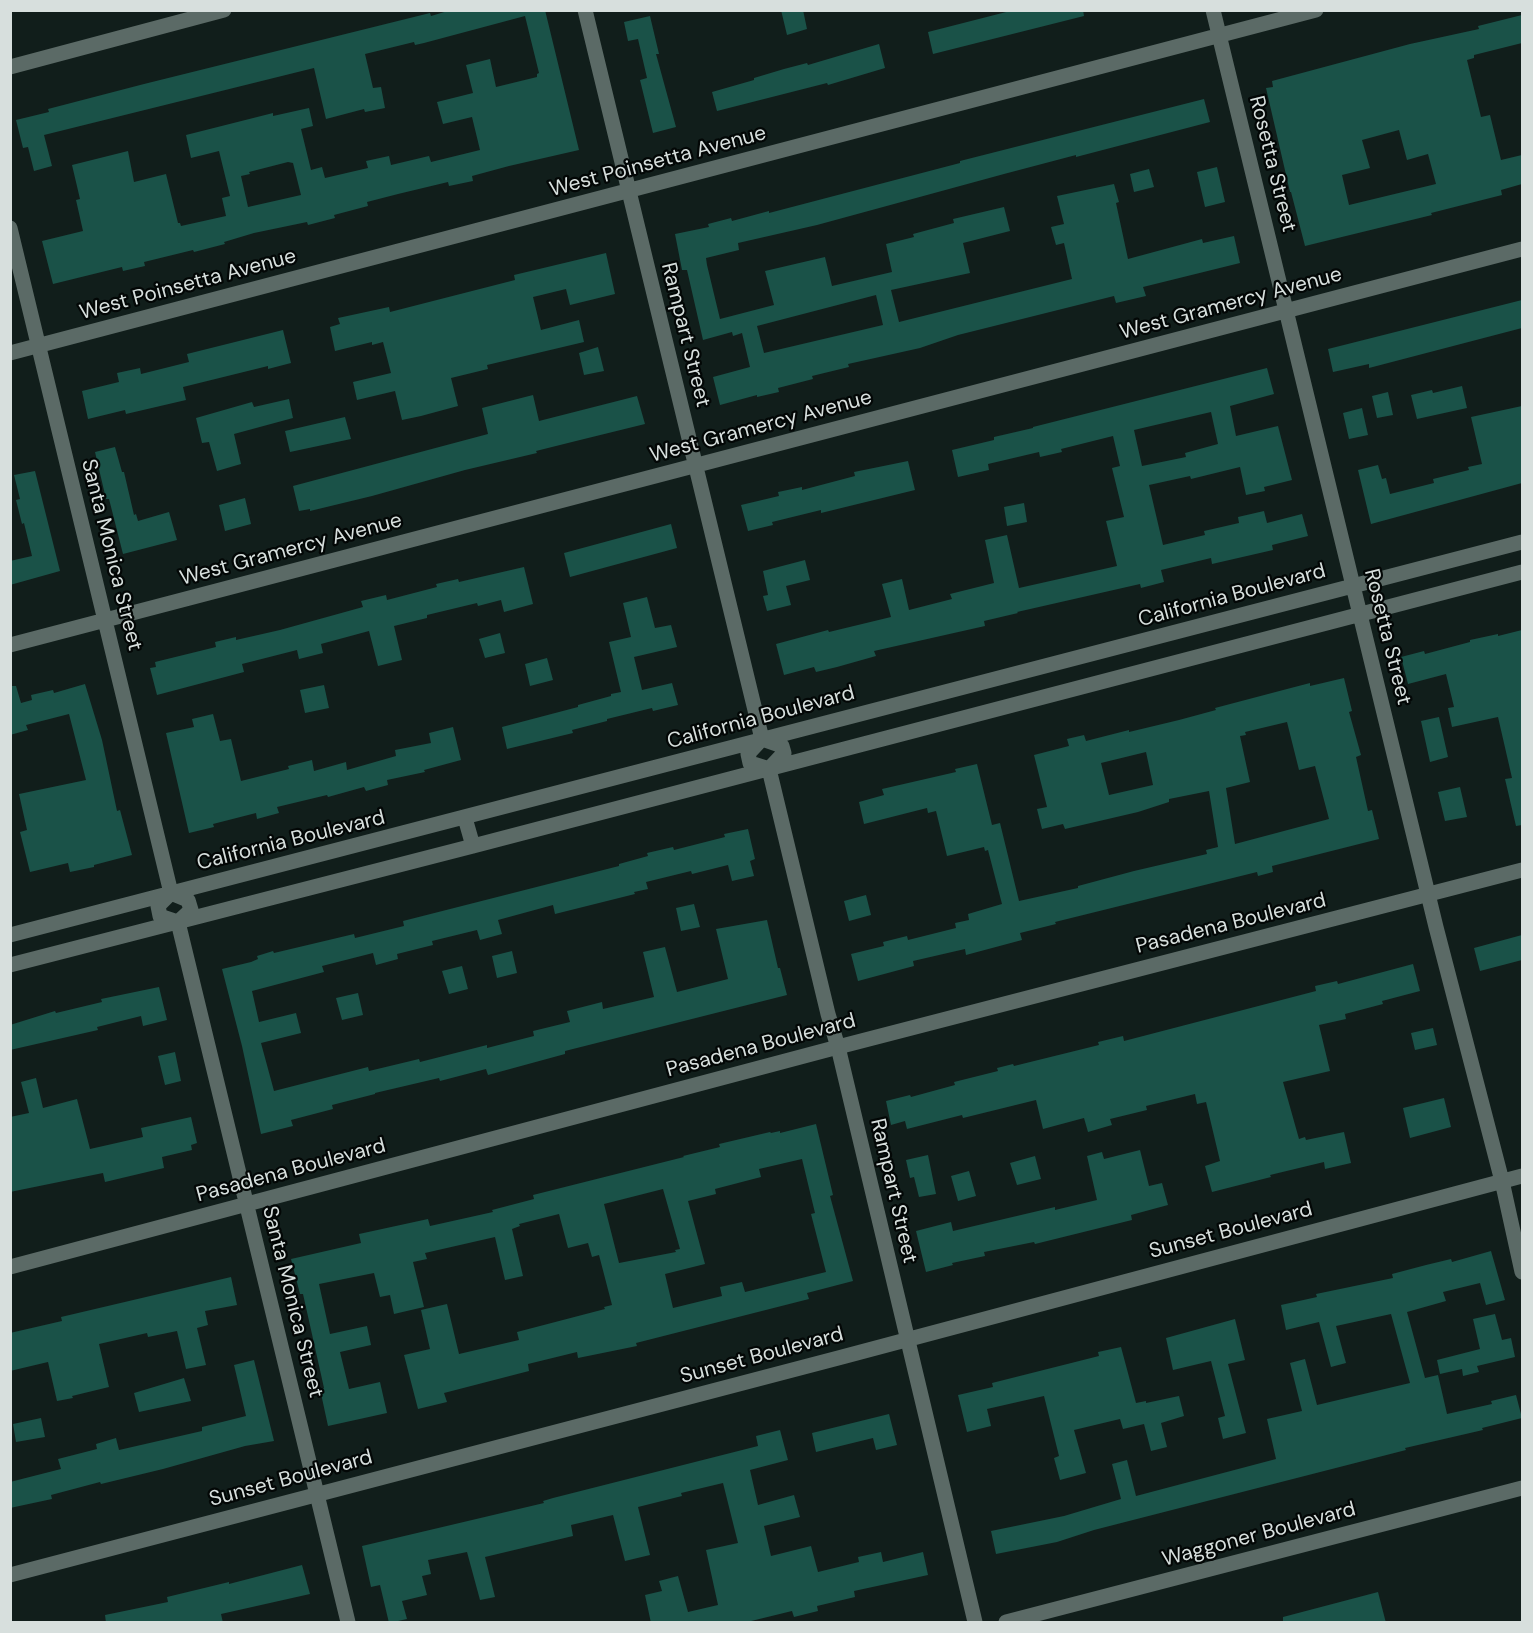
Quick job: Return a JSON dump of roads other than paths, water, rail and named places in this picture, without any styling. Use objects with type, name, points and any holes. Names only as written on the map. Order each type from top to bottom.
[{"type":"street","points":[[10,67],[224,10]]},
{"type":"street","name":"Rampart Street","points":[[585,10],[762,739]]},
{"type":"street","name":"Rosetta Street","points":[[1213,10],[1428,895],[1502,1181],[1522,1272]]},
{"type":"street","name":"West Poinsetta Avenue","points":[[10,353],[1316,10]]},
{"type":"street","name":"Santa Monica Street","points":[[10,228],[171,893]]},
{"type":"street","name":"West Gramercy Avenue","points":[[10,645],[1522,249]]},
{"type":"street","name":"California Boulevard","points":[[10,935],[1522,542]]},
{"type":"street","points":[[10,965],[1522,572]]},
{"type":"street","points":[[1059,663],[1066,690]]},
{"type":"street","points":[[762,739],[782,746],[784,753],[769,769],[750,763],[748,754],[762,739]]},
{"type":"street","name":"Rampart Street","points":[[769,769],[838,1047],[975,1623]]},
{"type":"street","points":[[465,818],[473,846]]},
{"type":"street","name":"Pasadena Boulevard","points":[[10,1267],[838,1047],[1522,870]]},
{"type":"street","points":[[171,893],[188,900],[191,910],[178,922]]},
{"type":"street","name":"Santa Monica Street","points":[[178,922],[348,1623]]},
{"type":"street","name":"Sunset Boulevard","points":[[10,1575],[1522,1176]]},
{"type":"street","name":"Waggoner Boulevard","points":[[1006,1623],[1522,1488]]}]
